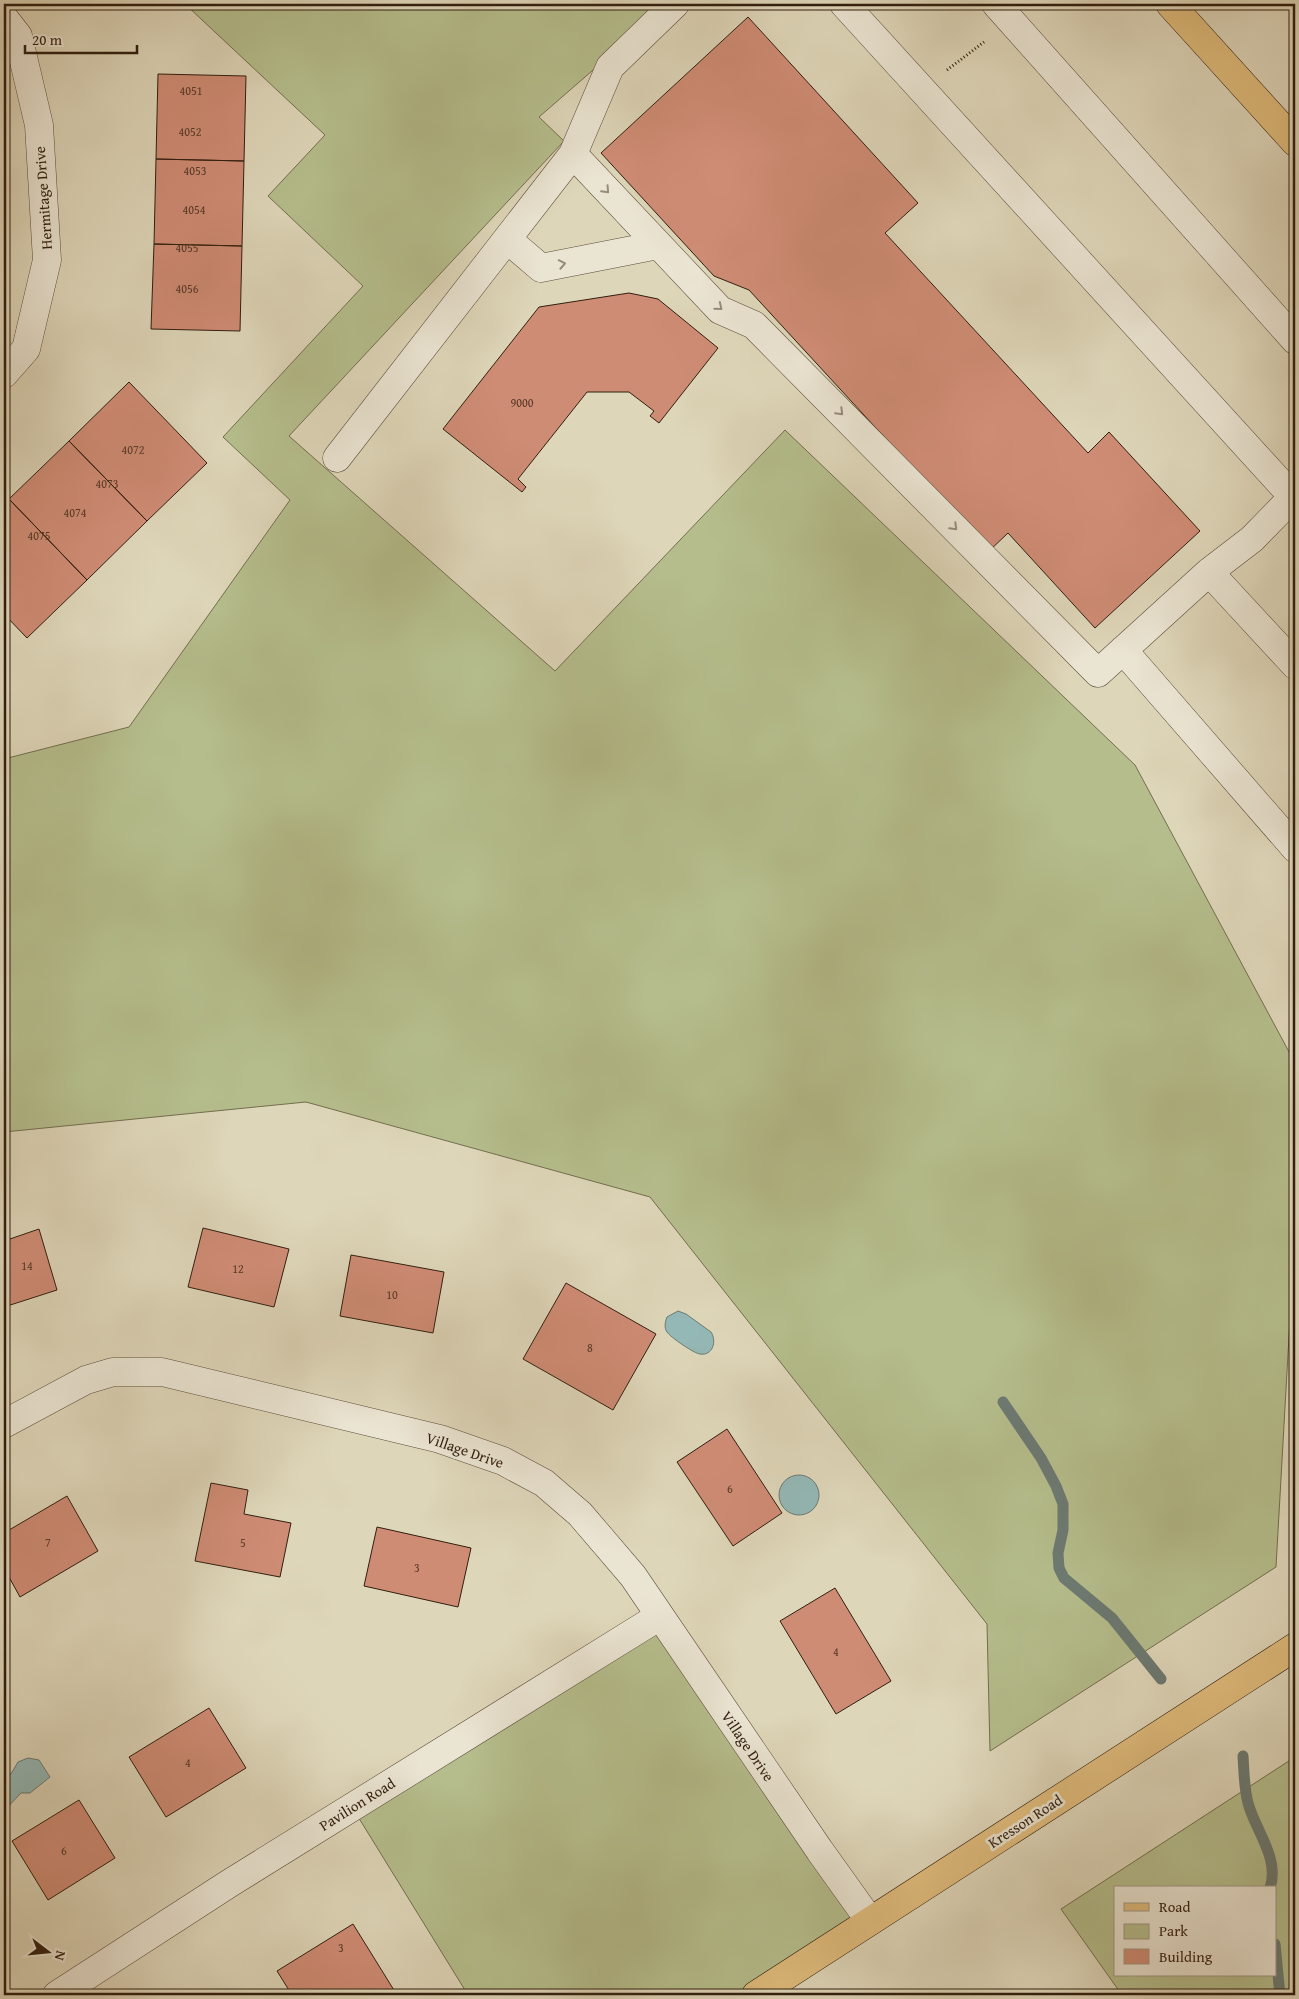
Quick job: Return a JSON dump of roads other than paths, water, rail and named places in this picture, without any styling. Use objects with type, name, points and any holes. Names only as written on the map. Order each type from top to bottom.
[{"type":"main road","points":[[1170,4],[1295,142]]},
{"type":"main road","name":"Kresson Road","points":[[756,1995],[1295,1647]]},
{"type":"street","points":[[337,458],[572,154],[610,67],[675,4]]},
{"type":"street","points":[[572,154],[720,310],[754,325],[1098,673],[1210,572],[1252,539],[1295,497],[844,4]]},
{"type":"street","points":[[1004,12],[1295,340]]},
{"type":"street","name":"Hermitage Drive","points":[[4,18],[18,36],[39,125],[48,260],[26,349],[4,374]]},
{"type":"street","points":[[507,239],[541,268],[658,245]]},
{"type":"street","points":[[1210,572],[1295,665]]},
{"type":"street","points":[[1123,650],[1295,848]]},
{"type":"street","name":"Village Drive","points":[[4,1424],[86,1380],[113,1372],[162,1372],[440,1439],[503,1461],[544,1483],[580,1514],[633,1576],[820,1852],[870,1921]]},
{"type":"street","name":"Pavilion Road","points":[[57,1995],[238,1878],[660,1616]]},
{"type":"water","points":[[678,1311],[686,1314],[711,1332],[714,1343],[708,1353],[700,1354],[693,1351],[667,1332],[665,1325],[667,1317]]},
{"type":"water","points":[[799,1475],[813,1481],[819,1495],[813,1509],[799,1515],[785,1509],[779,1495],[785,1481]]},
{"type":"water","points":[[28,1758],[39,1760],[50,1777],[30,1793],[21,1793],[4,1811],[4,1777],[11,1774],[18,1762]]},
{"type":"waterway","points":[[1003,1402],[1041,1458],[1063,1504],[1063,1530],[1058,1553],[1059,1568],[1064,1578],[1112,1618],[1161,1679]]},
{"type":"waterway","points":[[1243,1756],[1248,1803],[1272,1866],[1270,1886]]},
{"type":"waterway","points":[[1276,1954],[1280,1995]]}]
